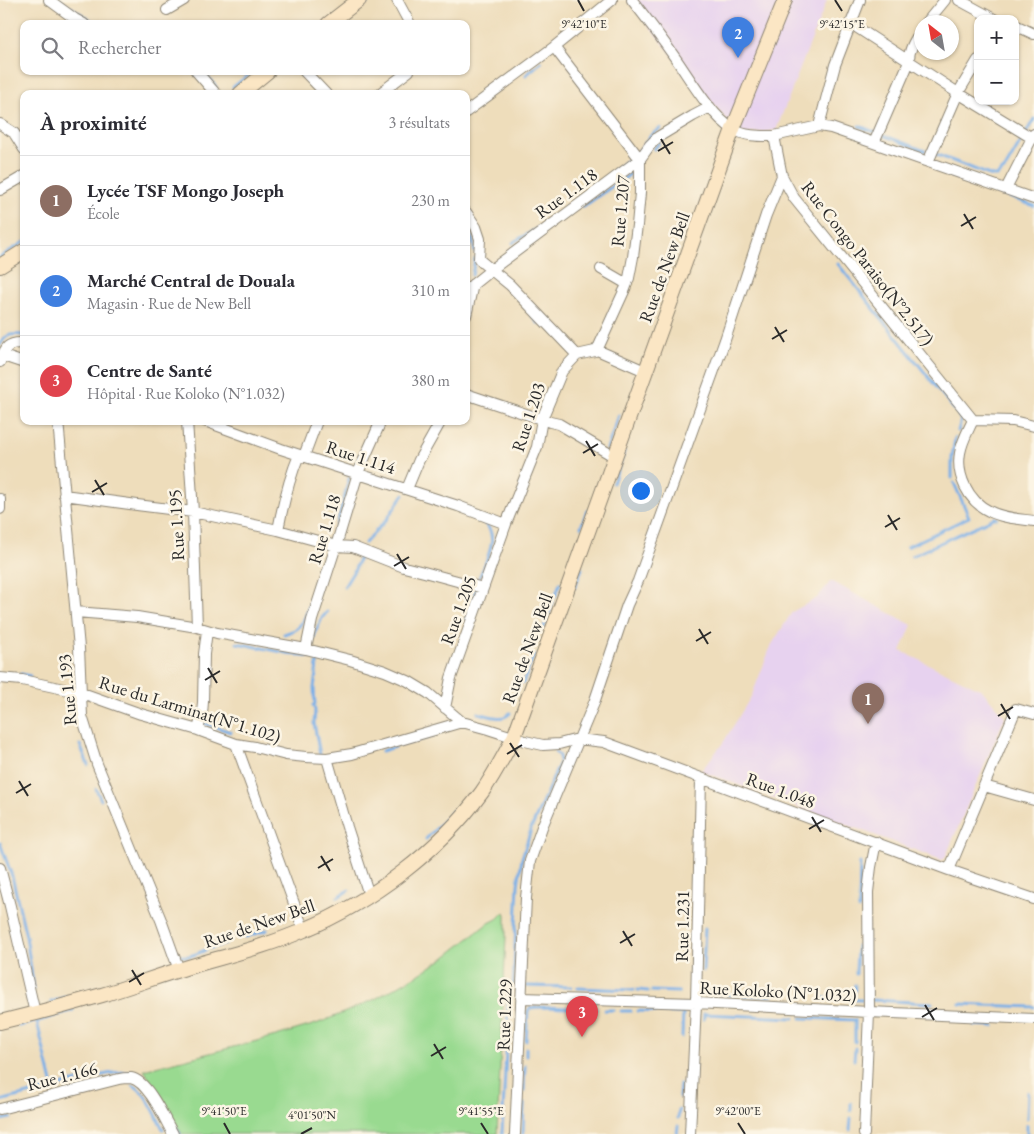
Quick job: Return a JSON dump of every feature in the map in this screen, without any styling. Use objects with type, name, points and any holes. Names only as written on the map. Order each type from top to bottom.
[{"type":"main road","name":"Rue de New Bell","points":[[0,1022],[103,995],[259,946],[304,930],[338,915],[370,895],[424,854],[447,833],[481,793],[514,737],[733,130],[785,0]]},
{"type":"main road","points":[[332,20],[352,2]]},
{"type":"main road","points":[[245,90],[263,75]]},
{"type":"main road","points":[[0,266],[20,254]]},
{"type":"street","points":[[49,0],[77,20]]},
{"type":"street","points":[[167,10],[184,0]]},
{"type":"street","points":[[396,0],[408,20]]},
{"type":"street","points":[[470,109],[554,47],[612,0]]},
{"type":"street","points":[[632,0],[710,107],[733,130],[746,134],[774,136],[819,126],[831,128],[1034,199]]},
{"type":"street","points":[[819,126],[835,65],[860,0]]},
{"type":"street","points":[[933,15],[945,0]]},
{"type":"street","points":[[959,0],[987,15]]},
{"type":"street","points":[[850,23],[958,93],[1033,136],[1006,189]]},
{"type":"street","points":[[1019,26],[1034,34]]},
{"type":"street","points":[[874,143],[909,62],[909,54],[914,43]]},
{"type":"street","name":"Rue 1.207","points":[[554,47],[640,160],[640,193],[637,225],[627,284],[597,350]]},
{"type":"street","points":[[928,162],[958,93],[974,67]]},
{"type":"street","points":[[199,75],[213,90]]},
{"type":"street","points":[[308,75],[322,90]]},
{"type":"street","points":[[388,90],[405,75]]},
{"type":"street","name":"Rue 1.118","points":[[470,287],[490,270],[640,160],[658,137],[710,107]]},
{"type":"street","points":[[0,124],[14,133],[20,143]]},
{"type":"street","name":"Rue Congo Paraiso(N°2.517)","points":[[774,136],[782,176],[794,198],[973,420]]},
{"type":"street","name":"Rue 1.229","points":[[516,1134],[526,898],[530,862],[539,835],[594,703],[627,605],[638,581],[725,340],[766,215],[782,176]]},
{"type":"street","points":[[0,190],[20,178]]},
{"type":"street","points":[[470,217],[480,239],[479,259],[510,285],[577,355],[597,350],[646,371]]},
{"type":"street","points":[[601,269],[627,284]]},
{"type":"street","points":[[20,343],[14,342],[9,345],[1,358],[20,362]]},
{"type":"street","name":"Rue 1.203","points":[[506,524],[537,446],[542,419],[562,371],[577,355]]},
{"type":"street","points":[[470,395],[555,422],[615,457]]},
{"type":"street","points":[[1034,426],[1013,421],[973,420],[964,439],[959,462],[966,489],[989,512],[1034,521]]},
{"type":"street","name":"Rue 1.193","points":[[58,425],[76,612],[82,716],[97,764],[161,920],[179,970]]},
{"type":"street","name":"Rue 1.195","points":[[187,425],[193,512],[197,627]]},
{"type":"street","name":"Rue 1.114","points":[[216,425],[301,455],[464,508],[506,524]]},
{"type":"street","points":[[278,530],[292,471],[315,425]]},
{"type":"street","name":"Rue 1.118","points":[[306,649],[312,620],[358,474],[379,425]]},
{"type":"street","points":[[407,489],[419,460],[439,425]]},
{"type":"street","points":[[64,495],[193,512],[278,530],[336,546],[352,547],[404,567],[483,588]]},
{"type":"street","points":[[0,499],[0,509]]},
{"type":"street","name":"Rue 1.205","points":[[445,708],[451,678],[506,524]]},
{"type":"street","points":[[76,612],[137,617],[197,627],[207,631],[306,649],[350,660],[385,671],[428,692],[462,722],[514,737]]},
{"type":"street","points":[[198,730],[203,702],[204,654],[207,631]]},
{"type":"street","name":"Rue du Larminat(N°1.102)","points":[[0,678],[22,680],[82,693],[236,744],[306,757],[327,758],[365,751],[462,722]]},
{"type":"street","points":[[949,870],[1016,710],[1034,714]]},
{"type":"street","name":"Rue 1.048","points":[[514,737],[543,745],[559,744],[578,739],[604,742],[949,870],[1034,899]]},
{"type":"street","points":[[236,744],[304,930]]},
{"type":"street","points":[[327,758],[347,827],[370,895]]},
{"type":"street","name":"Rue 1.231","points":[[690,1134],[696,1003],[701,778]]},
{"type":"street","points":[[984,786],[1034,800]]},
{"type":"street","points":[[864,1134],[869,1012],[868,892],[876,842]]},
{"type":"street","points":[[0,868],[35,1013]]},
{"type":"street","name":"Rue Koloko (N°1.032)","points":[[521,998],[696,1003],[1034,1019]]},
{"type":"street","name":"Rue 1.166","points":[[0,1109],[120,1078],[132,1078],[143,1085],[150,1094],[173,1134]]},
{"type":"shaded area","points":[[627,0],[827,0],[776,130],[739,135]]},
{"type":"shaded area","points":[[831,581],[912,625],[901,651],[982,690],[1005,717],[945,858],[942,860],[701,771],[723,743],[752,695],[771,646],[792,612],[817,598]]},
{"type":"green space","points":[[504,912],[506,914],[506,937],[497,1134],[182,1134],[144,1070],[276,1036],[316,1024],[353,1009],[418,975],[444,958]]},
{"type":"waterway","points":[[59,0],[91,20]]},
{"type":"waterway","points":[[347,18],[370,0]]},
{"type":"waterway","points":[[526,75],[541,62]]},
{"type":"waterway","points":[[206,75],[216,87]]},
{"type":"waterway","points":[[233,87],[249,75]]},
{"type":"waterway","points":[[935,154],[992,176],[997,176],[1005,169],[1034,119]]},
{"type":"waterway","points":[[859,126],[925,151]]},
{"type":"waterway","points":[[614,171],[640,150],[652,134],[661,128]]},
{"type":"waterway","points":[[654,149],[659,143]]},
{"type":"waterway","points":[[618,183],[636,168]]},
{"type":"waterway","points":[[942,172],[963,180]]},
{"type":"waterway","points":[[583,207],[617,183]]},
{"type":"waterway","points":[[971,183],[1034,206]]},
{"type":"waterway","points":[[588,190],[594,185]]},
{"type":"waterway","points":[[569,206],[586,192]]},
{"type":"waterway","points":[[513,243],[544,225]]},
{"type":"waterway","points":[[470,231],[475,252]]},
{"type":"waterway","points":[[0,257],[20,244]]},
{"type":"waterway","points":[[472,275],[475,259]]},
{"type":"waterway","points":[[838,264],[958,414],[961,420],[958,431]]},
{"type":"waterway","points":[[532,315],[538,323]]},
{"type":"waterway","points":[[0,345],[10,335],[20,334]]},
{"type":"waterway","points":[[607,449],[619,415]]},
{"type":"waterway","points":[[357,462],[374,425]]},
{"type":"waterway","points":[[952,478],[955,438]]},
{"type":"waterway","points":[[613,483],[624,452]]},
{"type":"waterway","points":[[284,634],[298,628],[305,617],[334,534],[349,478]]},
{"type":"waterway","points":[[907,547],[969,517],[954,483]]},
{"type":"waterway","points":[[365,543],[387,519],[404,494]]},
{"type":"waterway","points":[[581,527],[587,510]]},
{"type":"waterway","points":[[912,556],[997,518]]},
{"type":"waterway","points":[[479,519],[490,531],[492,539],[489,554],[479,578]]},
{"type":"waterway","points":[[344,587],[355,569],[360,556]]},
{"type":"waterway","points":[[575,587],[582,569]]},
{"type":"waterway","points":[[555,597],[560,583]]},
{"type":"waterway","points":[[466,619],[476,588]]},
{"type":"waterway","points":[[548,616],[553,601]]},
{"type":"waterway","points":[[313,639],[322,618],[327,612]]},
{"type":"waterway","points":[[543,630],[547,619]]},
{"type":"waterway","points":[[237,643],[302,656],[318,657]]},
{"type":"waterway","points":[[523,683],[534,655]]},
{"type":"waterway","points":[[318,657],[314,688],[315,704],[313,705],[315,710],[314,723],[320,755]]},
{"type":"waterway","points":[[21,674],[30,676]]},
{"type":"waterway","points":[[478,713],[499,717],[507,716],[510,713]]},
{"type":"waterway","points":[[203,723],[231,732]]},
{"type":"waterway","points":[[400,745],[433,736]]},
{"type":"waterway","points":[[80,745],[85,757]]},
{"type":"waterway","points":[[382,751],[395,747]]},
{"type":"waterway","points":[[502,1134],[509,988],[513,985],[518,885],[522,858],[531,829],[560,762],[559,756],[555,752]]},
{"type":"waterway","points":[[85,757],[88,765]]},
{"type":"waterway","points":[[96,789],[101,800]]},
{"type":"waterway","points":[[426,839],[454,810]]},
{"type":"waterway","points":[[0,843],[12,876],[26,936],[34,989]]},
{"type":"waterway","points":[[859,909],[860,863]]},
{"type":"waterway","points":[[338,897],[349,890]]},
{"type":"waterway","points":[[703,971],[705,928]]},
{"type":"waterway","points":[[245,937],[267,930]]},
{"type":"waterway","points":[[210,948],[225,944]]},
{"type":"waterway","points":[[856,974],[857,946]]},
{"type":"waterway","points":[[179,955],[189,956],[206,950]]},
{"type":"waterway","points":[[854,997],[855,985]]},
{"type":"waterway","points":[[526,986],[571,987]]},
{"type":"waterway","points":[[577,988],[634,990]]},
{"type":"waterway","points":[[638,990],[648,991]]},
{"type":"waterway","points":[[701,990],[701,993],[736,995]]},
{"type":"waterway","points":[[652,991],[679,992]]},
{"type":"waterway","points":[[741,995],[772,996]]},
{"type":"waterway","points":[[51,1002],[67,997]]},
{"type":"waterway","points":[[821,998],[841,999]]},
{"type":"waterway","points":[[847,999],[862,1000]]},
{"type":"waterway","points":[[872,1000],[932,1003]]},
{"type":"waterway","points":[[960,1004],[1034,1007]]},
{"type":"waterway","points":[[526,1041],[528,1011],[530,1008],[570,1008]]},
{"type":"waterway","points":[[577,1009],[596,1009]]},
{"type":"waterway","points":[[19,1026],[73,1010]]},
{"type":"waterway","points":[[605,1010],[614,1010]]},
{"type":"waterway","points":[[621,1011],[631,1011]]},
{"type":"waterway","points":[[638,1011],[683,1013],[682,1037]]},
{"type":"waterway","points":[[704,1019],[704,1014],[794,1018]]},
{"type":"waterway","points":[[801,1018],[855,1020],[855,1042]]},
{"type":"waterway","points":[[37,1022],[53,1087]]},
{"type":"waterway","points":[[974,1025],[994,1026]]},
{"type":"waterway","points":[[526,1048],[526,1056]]},
{"type":"waterway","points":[[854,1060],[855,1048]]},
{"type":"waterway","points":[[524,1091],[525,1066]]},
{"type":"waterway","points":[[0,1101],[101,1075],[124,1072],[141,1076],[148,1082],[156,1095]]},
{"type":"waterway","points":[[679,1097],[680,1084]]},
{"type":"waterway","points":[[133,1085],[147,1099],[163,1129]]},
{"type":"waterway","points":[[1027,1118],[1028,1092]]},
{"type":"waterway","points":[[851,1103],[851,1111]]},
{"type":"waterway","points":[[523,1134],[524,1104]]},
{"type":"waterway","points":[[678,1118],[679,1110]]},
{"type":"waterway","points":[[167,1113],[180,1134]]},
{"type":"waterway","points":[[0,1120],[11,1118]]},
{"type":"waterway","points":[[850,1130],[851,1118]]},
{"type":"waterway","points":[[1027,1125],[1027,1134]]},
{"type":"waterway","points":[[677,1134],[678,1126]]},
{"type":"place","name":"Marché Central de Douala","points":[[738,58]]},
{"type":"place","name":"Lycée TSF Mongo Joseph","points":[[868,724]]},
{"type":"place","name":"Centre de Santé","points":[[582,1037]]}]
